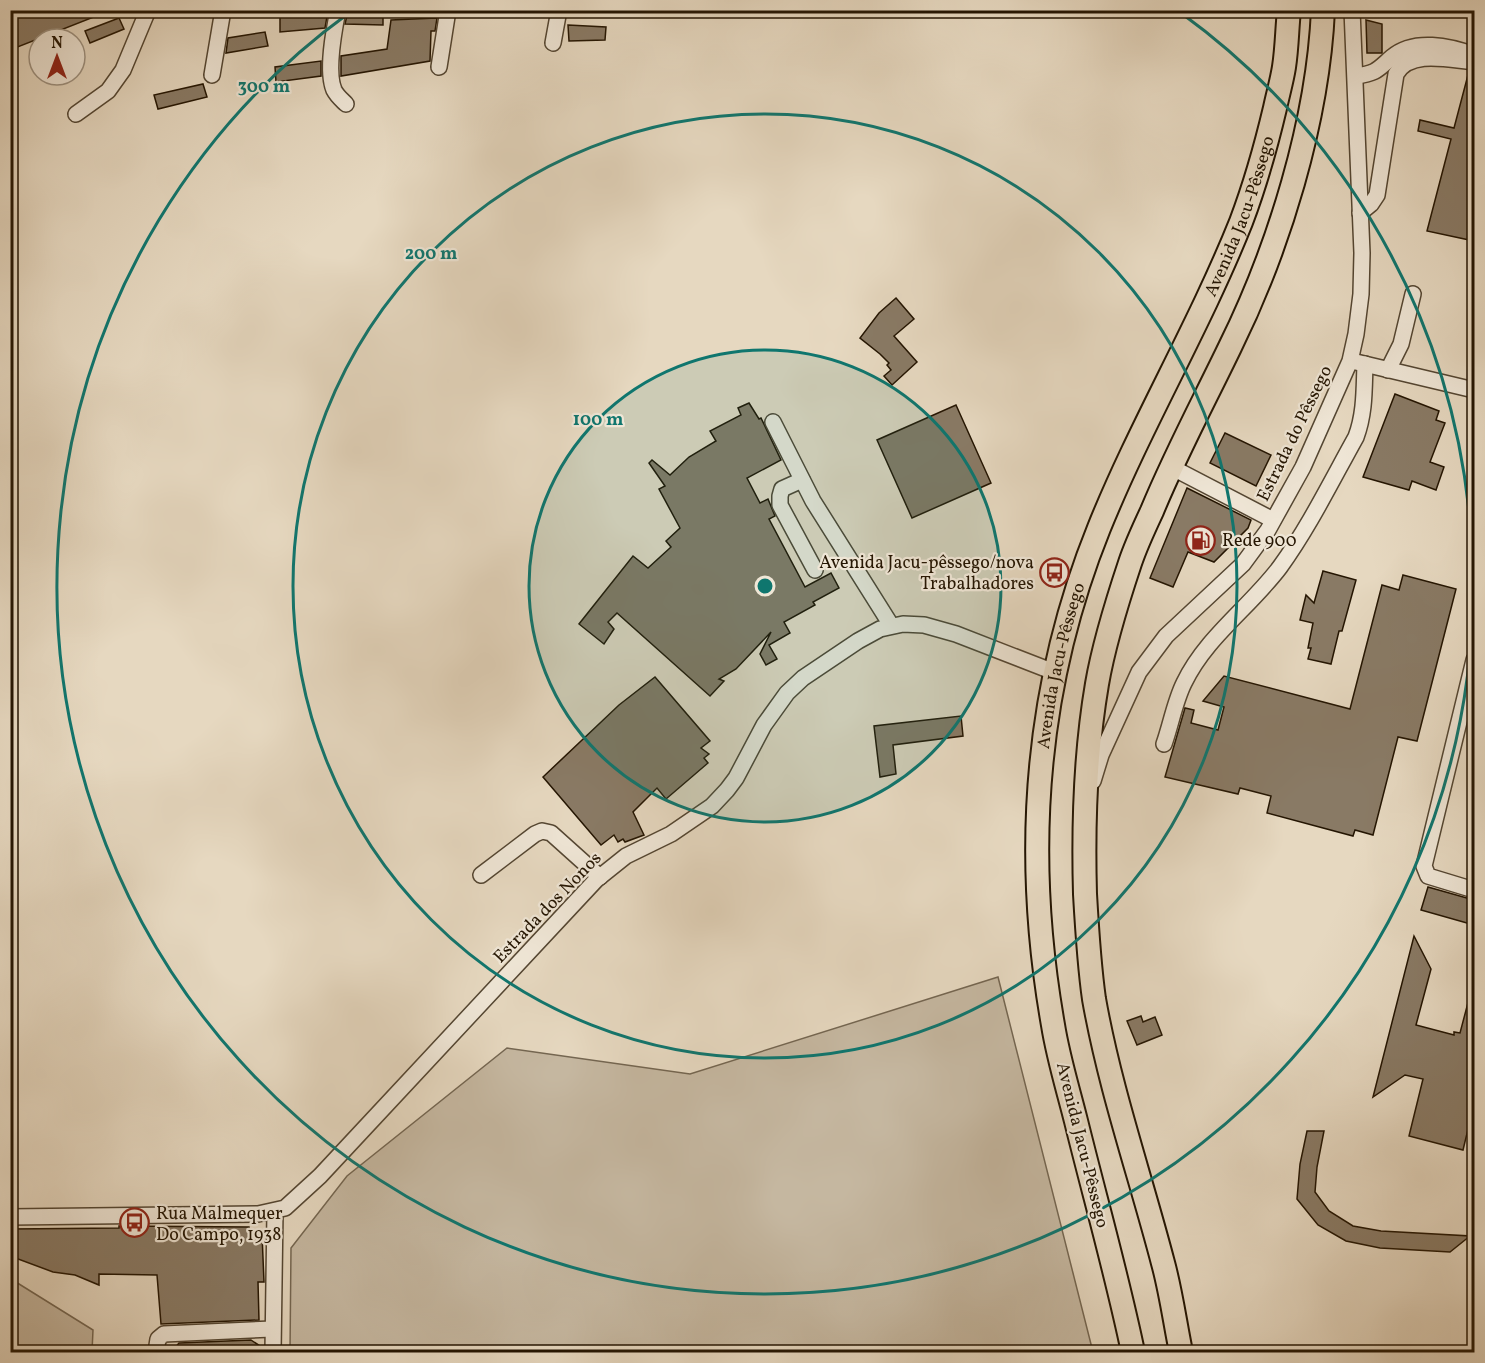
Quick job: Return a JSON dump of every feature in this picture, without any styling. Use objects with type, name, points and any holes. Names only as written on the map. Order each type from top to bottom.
[{"type":"highway","name":"Avenida Jacu-Pêssego","points":[[1133,1353],[1118,1283],[1053,1029],[1041,953],[1036,875],[1037,808],[1044,730],[1054,672],[1098,531],[1130,455],[1200,313],[1242,220],[1267,141],[1284,68],[1288,10]]},
{"type":"highway","name":"Avenida Jacu-Pêssego","points":[[1181,1353],[1164,1267],[1115,1094],[1094,997],[1087,930],[1084,810],[1088,742],[1097,681],[1132,558],[1172,467],[1232,342],[1267,261],[1276,234],[1307,127],[1316,78],[1323,10]]},
{"type":"street","points":[[76,114],[108,91],[123,70],[147,10]]},
{"type":"street","points":[[212,75],[223,10]]},
{"type":"street","points":[[338,10],[331,51],[332,86],[346,104]]},
{"type":"street","points":[[439,67],[448,10]]},
{"type":"street","points":[[553,43],[559,10]]},
{"type":"street","name":"Estrada do Pêssego","points":[[1084,810],[1101,755],[1139,672],[1166,636],[1243,564],[1273,520],[1358,362],[1361,294],[1360,213],[1353,10]]},
{"type":"street","points":[[1356,76],[1371,74],[1384,67],[1392,57],[1405,49],[1414,47],[1446,47],[1474,55]]},
{"type":"street","points":[[1360,213],[1371,204],[1377,195],[1396,74],[1401,66],[1420,58],[1474,62]]},
{"type":"street","points":[[1388,370],[1401,344],[1413,294]]},
{"type":"street","points":[[1164,744],[1183,684],[1205,649],[1279,567],[1305,529],[1356,437],[1363,414],[1358,362],[1474,390]]},
{"type":"street","points":[[773,422],[802,480],[891,625]]},
{"type":"street","points":[[1172,467],[1273,520]]},
{"type":"street","points":[[802,480],[782,489],[780,505],[815,570]]},
{"type":"street","name":"Estrada dos Nonos","points":[[275,1211],[285,1208],[320,1176],[600,877],[626,856],[671,834],[712,806],[728,790],[764,725],[787,693],[803,678],[858,641],[891,625],[924,625],[956,634],[1054,672]]},
{"type":"street","points":[[1474,660],[1425,860],[1425,871],[1428,876],[1474,890]]},
{"type":"street","points":[[481,875],[542,831],[551,832],[600,877]]},
{"type":"street","points":[[10,1217],[258,1214],[275,1211],[273,1353]]},
{"type":"street","points":[[156,1353],[158,1339],[164,1334],[272,1329]]},
{"type":"shaded area","points":[[998,977],[1093,1352],[290,1352],[291,1248],[347,1176],[507,1048],[690,1074]]},
{"type":"shaded area","points":[[11,1279],[93,1330],[92,1352],[11,1352]]},
{"type":"building","points":[[10,10],[109,11],[68,27],[27,27],[27,43],[10,50]]},
{"type":"building","points":[[328,11],[325,28],[280,32],[280,15]]},
{"type":"building","points":[[348,11],[383,11],[383,25],[345,24]]},
{"type":"building","points":[[119,18],[124,29],[90,43],[87,30]]},
{"type":"building","points":[[437,18],[435,31],[431,31],[430,61],[341,76],[341,56],[387,49],[391,20]]},
{"type":"building","points":[[1366,20],[1382,24],[1382,53],[1367,53]]},
{"type":"building","points":[[568,25],[606,27],[605,40],[569,41]]},
{"type":"building","points":[[265,32],[268,46],[226,53],[228,38]]},
{"type":"building","points":[[321,61],[321,76],[276,82],[275,67]]},
{"type":"building","points":[[1469,71],[1474,72],[1474,241],[1427,231],[1451,139],[1418,131],[1420,120],[1454,128]]},
{"type":"building","points":[[203,84],[207,97],[158,109],[154,95]]},
{"type":"building","points":[[896,298],[914,319],[894,336],[917,362],[892,385],[884,376],[891,370],[887,365],[889,363],[860,338],[879,313]]},
{"type":"building","points":[[1395,394],[1439,411],[1436,420],[1445,423],[1430,462],[1444,467],[1436,490],[1412,481],[1409,490],[1363,477]]},
{"type":"building","points":[[749,403],[759,419],[761,418],[781,460],[747,478],[760,503],[768,499],[775,516],[769,519],[805,587],[831,573],[839,588],[813,602],[815,605],[784,622],[790,633],[769,645],[777,659],[766,665],[760,654],[771,632],[736,669],[719,679],[724,681],[710,696],[617,613],[608,622],[614,629],[604,644],[579,624],[633,556],[648,568],[671,547],[666,541],[680,528],[659,489],[665,486],[649,463],[652,460],[670,475],[689,457],[716,441],[710,431],[741,415],[738,408]]},
{"type":"building","points":[[956,405],[991,483],[912,518],[877,440]]},
{"type":"building","points":[[1225,433],[1271,455],[1256,486],[1210,463]]},
{"type":"building","name":"Rede 900","points":[[1187,488],[1251,520],[1248,528],[1214,562],[1188,552],[1173,587],[1150,578]]},
{"type":"building","points":[[1323,571],[1356,580],[1331,664],[1308,659],[1313,623],[1300,620],[1306,595],[1314,603]]},
{"type":"building","points":[[1403,575],[1456,589],[1417,741],[1398,737],[1373,835],[1355,830],[1353,836],[1267,813],[1271,796],[1240,788],[1238,794],[1165,777],[1185,708],[1194,710],[1191,723],[1218,730],[1224,707],[1203,701],[1224,676],[1350,709],[1382,585],[1399,590]]},
{"type":"building","points":[[655,677],[710,741],[701,748],[709,754],[704,758],[708,763],[666,799],[657,788],[633,812],[644,835],[625,842],[623,839],[618,842],[614,835],[601,845],[543,777],[619,705]]},
{"type":"building","points":[[961,716],[963,736],[893,745],[896,774],[880,777],[874,726]]},
{"type":"building","points":[[1428,887],[1474,900],[1474,925],[1421,910]]},
{"type":"building","points":[[1414,936],[1431,969],[1416,1025],[1454,1035],[1454,1032],[1460,1033],[1470,995],[1474,996],[1474,1127],[1469,1125],[1463,1150],[1409,1136],[1423,1079],[1405,1075],[1373,1097]]},
{"type":"building","points":[[1141,1016],[1143,1022],[1155,1017],[1162,1035],[1137,1045],[1127,1021]]},
{"type":"building","points":[[1307,1131],[1324,1131],[1315,1192],[1329,1211],[1353,1226],[1381,1231],[1470,1236],[1450,1252],[1380,1248],[1346,1241],[1318,1225],[1297,1199],[1300,1164]]},
{"type":"building","points":[[119,1226],[249,1227],[250,1235],[262,1234],[264,1282],[258,1282],[259,1320],[161,1324],[157,1275],[99,1274],[99,1285],[75,1275],[53,1272],[10,1256],[10,1229],[119,1228]]},
{"type":"building","points":[[251,1340],[263,1348],[263,1353],[171,1353],[179,1343]]},
{"type":"place","name":"Rede 900","points":[[1201,540]]},
{"type":"place","name":"Avenida Jacu-pêssego/nova Trabalhadores","points":[[1055,572]]},
{"type":"place","name":"Rua Malmequer Do Campo, 1938","points":[[135,1223]]}]
